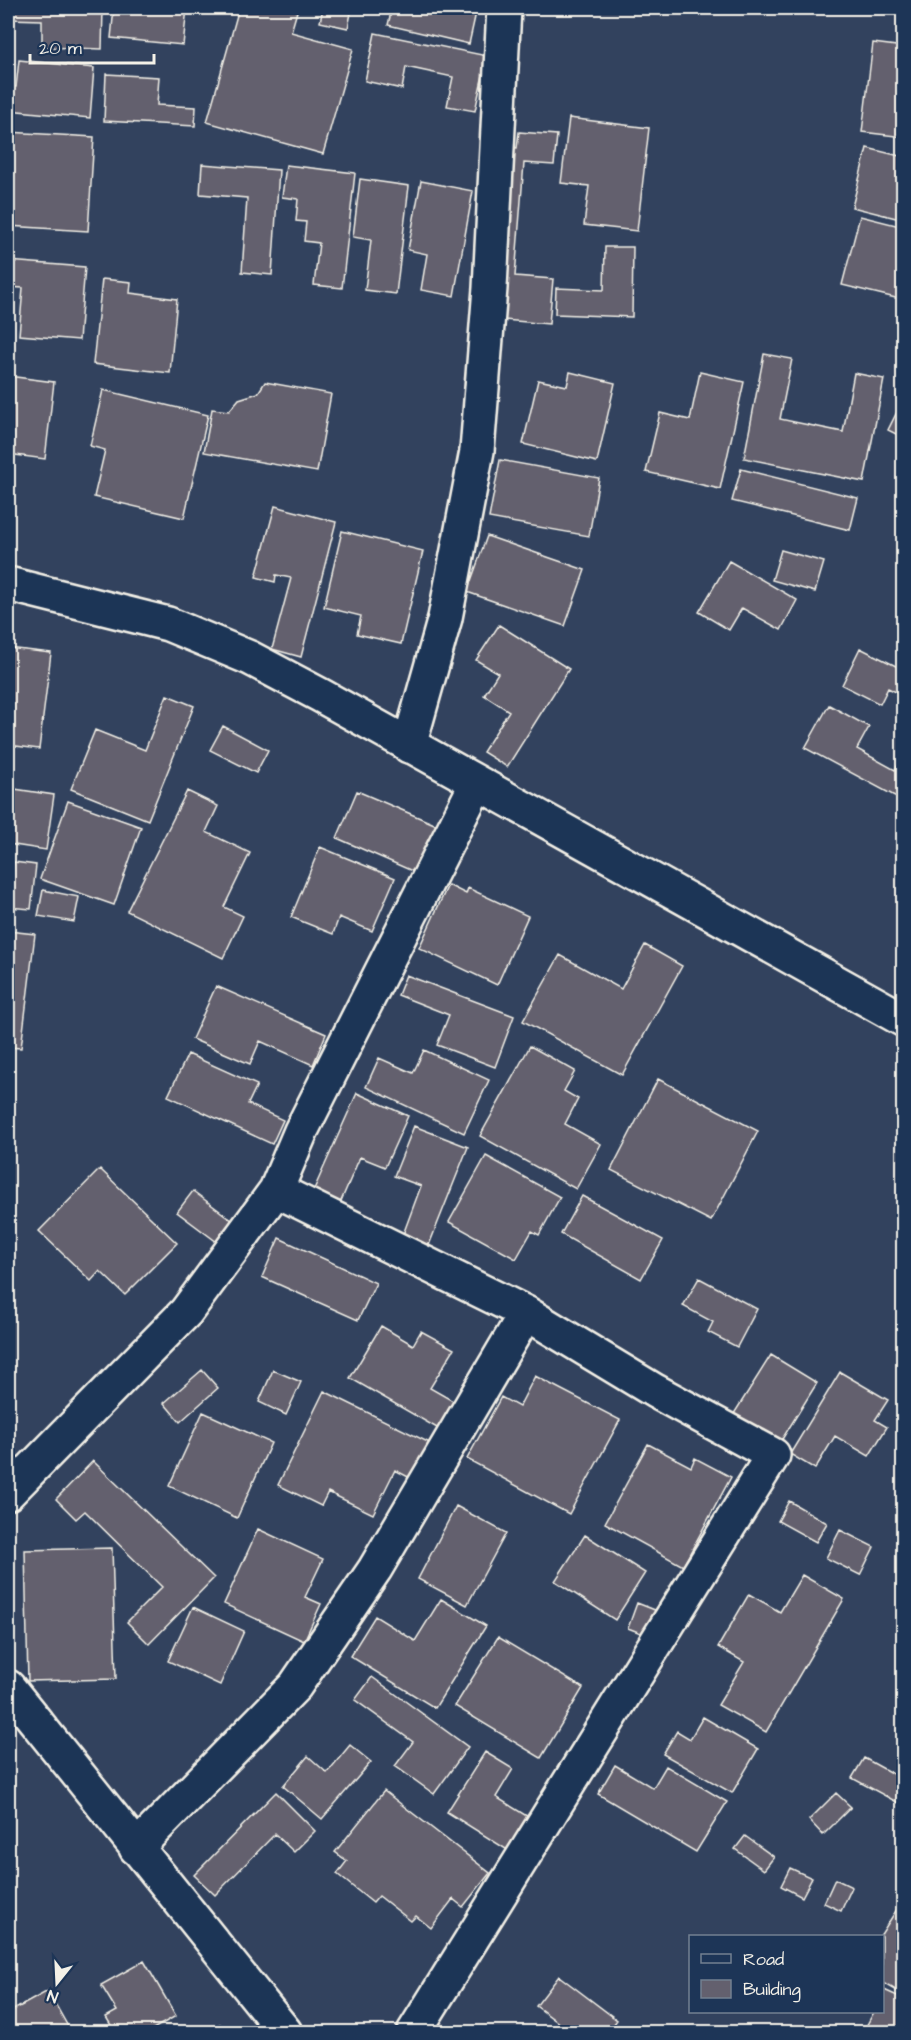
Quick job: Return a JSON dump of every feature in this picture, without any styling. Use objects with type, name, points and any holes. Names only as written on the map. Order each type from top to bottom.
[{"type":"street","points":[[409,746],[445,618],[477,451],[490,288],[504,8]]},
{"type":"street","points":[[8,584],[168,624],[250,658],[903,1020]]},
{"type":"street","points":[[8,1493],[186,1312],[276,1190],[301,1131],[477,783]]},
{"type":"street","points":[[276,1190],[526,1313],[655,1391],[773,1455],[414,2032]]},
{"type":"street","points":[[136,1848],[295,1686],[375,1569],[526,1313]]},
{"type":"street","points":[[8,1687],[285,2032]]},
{"type":"building","points":[[8,8],[103,8],[102,49],[42,47],[42,20],[8,19]]},
{"type":"building","points":[[114,8],[187,8],[183,45],[111,38]]},
{"type":"building","points":[[239,8],[298,8],[291,32],[353,49],[323,154],[207,122]]},
{"type":"building","points":[[323,8],[352,8],[348,28],[320,22]]},
{"type":"building","points":[[392,8],[477,8],[469,44],[388,25]]},
{"type":"building","points":[[375,33],[487,56],[475,111],[447,106],[453,77],[406,67],[402,89],[365,81]]},
{"type":"building","points":[[873,43],[904,47],[904,137],[862,132]]},
{"type":"building","points":[[19,60],[94,68],[90,118],[8,110],[8,86],[16,87]]},
{"type":"building","points":[[106,74],[159,77],[157,105],[196,107],[195,126],[104,121]]},
{"type":"building","points":[[569,118],[649,128],[637,231],[584,225],[589,186],[561,183]]},
{"type":"building","points":[[8,132],[94,137],[88,231],[8,226]]},
{"type":"building","points":[[519,132],[557,135],[554,165],[524,163],[515,276],[553,279],[549,324],[491,319],[504,147],[517,148]]},
{"type":"building","points":[[867,148],[904,157],[904,220],[852,207]]},
{"type":"building","points":[[202,164],[279,170],[272,275],[242,272],[247,198],[200,194]]},
{"type":"building","points":[[286,165],[355,173],[342,288],[314,285],[319,243],[304,241],[306,222],[296,221],[298,199],[282,197]]},
{"type":"building","points":[[360,179],[409,186],[396,294],[365,290],[371,240],[353,237]]},
{"type":"building","points":[[421,181],[473,191],[454,296],[421,290],[427,254],[408,250]]},
{"type":"building","points":[[860,216],[904,227],[904,300],[842,285]]},
{"type":"building","points":[[605,247],[633,247],[632,317],[555,314],[556,288],[604,290]]},
{"type":"building","points":[[8,261],[85,267],[79,340],[19,335],[23,288],[8,287]]},
{"type":"building","points":[[102,279],[131,282],[130,293],[177,299],[170,373],[93,364]]},
{"type":"building","points":[[764,354],[792,359],[780,419],[799,423],[843,432],[854,373],[884,379],[864,482],[744,458]]},
{"type":"building","points":[[570,372],[615,383],[597,462],[523,444],[538,380],[567,386]]},
{"type":"building","points":[[700,372],[744,382],[720,489],[646,472],[660,413],[690,420]]},
{"type":"building","points":[[8,376],[54,382],[45,459],[8,454]]},
{"type":"building","points":[[265,382],[331,394],[317,472],[204,452],[212,409],[229,411],[239,399],[258,393]]},
{"type":"building","points":[[103,390],[208,415],[184,518],[94,497],[105,450],[90,446]]},
{"type":"building","points":[[904,398],[904,438],[888,430]]},
{"type":"building","points":[[500,460],[599,478],[589,536],[489,518]]},
{"type":"building","points":[[741,469],[858,498],[850,530],[732,501]]},
{"type":"building","points":[[275,506],[336,522],[301,657],[272,649],[291,578],[276,575],[275,582],[256,577]]},
{"type":"building","points":[[342,531],[423,551],[401,644],[357,634],[361,616],[324,607]]},
{"type":"building","points":[[487,536],[585,570],[565,626],[467,592]]},
{"type":"building","points":[[781,550],[824,562],[815,592],[772,580]]},
{"type":"building","points":[[729,561],[797,600],[781,630],[742,608],[729,630],[699,612]]},
{"type":"building","points":[[904,623],[904,641],[896,637]]},
{"type":"building","points":[[499,625],[569,669],[507,767],[483,752],[509,711],[484,695],[498,673],[476,660]]},
{"type":"building","points":[[8,648],[51,653],[39,749],[8,745]]},
{"type":"building","points":[[860,648],[904,670],[904,696],[888,688],[880,704],[842,685]]},
{"type":"building","points":[[167,695],[194,706],[148,820],[71,789],[95,730],[145,750]]},
{"type":"building","points":[[829,705],[869,727],[857,749],[895,770],[904,755],[904,801],[805,748]]},
{"type":"building","points":[[223,726],[268,750],[256,773],[210,750]]},
{"type":"building","points":[[8,788],[54,795],[46,850],[8,844]]},
{"type":"building","points":[[187,791],[218,806],[206,832],[250,853],[224,907],[243,916],[223,958],[127,911]]},
{"type":"building","points":[[357,791],[439,826],[419,874],[337,838]]},
{"type":"building","points":[[68,801],[141,827],[114,905],[40,879]]},
{"type":"building","points":[[320,847],[395,878],[372,931],[339,917],[333,934],[291,917]]},
{"type":"building","points":[[14,862],[36,865],[31,909],[8,907],[8,880],[11,880]]},
{"type":"building","points":[[448,885],[466,894],[468,888],[528,916],[497,985],[419,948]]},
{"type":"building","points":[[43,890],[79,897],[74,922],[38,916]]},
{"type":"building","points":[[8,931],[35,934],[21,1048],[8,1047]]},
{"type":"building","points":[[645,945],[682,966],[622,1075],[523,1021],[560,955],[621,989]]},
{"type":"building","points":[[406,975],[514,1016],[495,1067],[437,1045],[449,1015],[398,995]]},
{"type":"building","points":[[216,986],[326,1034],[313,1065],[260,1041],[250,1064],[192,1039]]},
{"type":"building","points":[[530,1046],[575,1071],[564,1091],[578,1099],[565,1124],[601,1144],[576,1189],[480,1136]]},
{"type":"building","points":[[424,1050],[489,1080],[464,1133],[366,1087],[379,1058],[413,1073]]},
{"type":"building","points":[[188,1054],[257,1085],[248,1104],[283,1120],[272,1144],[168,1096]]},
{"type":"building","points":[[658,1079],[758,1131],[711,1221],[611,1170]]},
{"type":"building","points":[[357,1093],[408,1116],[385,1167],[360,1157],[338,1208],[311,1196]]},
{"type":"building","points":[[414,1126],[468,1147],[427,1250],[401,1240],[421,1186],[394,1176]]},
{"type":"building","points":[[486,1156],[560,1197],[539,1235],[532,1231],[516,1259],[449,1222]]},
{"type":"building","points":[[100,1169],[177,1243],[125,1295],[100,1271],[91,1281],[39,1231]]},
{"type":"building","points":[[193,1191],[241,1227],[225,1248],[177,1212]]},
{"type":"building","points":[[582,1196],[663,1240],[641,1279],[561,1234]]},
{"type":"building","points":[[279,1238],[376,1283],[358,1320],[262,1277]]},
{"type":"building","points":[[699,1278],[757,1309],[737,1347],[708,1332],[713,1322],[683,1306]]},
{"type":"building","points":[[381,1326],[413,1345],[421,1331],[454,1349],[430,1388],[460,1405],[444,1432],[350,1378]]},
{"type":"building","points":[[771,1355],[817,1383],[776,1449],[730,1420]]},
{"type":"building","points":[[202,1370],[218,1388],[180,1422],[164,1403]]},
{"type":"building","points":[[273,1370],[301,1382],[286,1415],[259,1402]]},
{"type":"building","points":[[840,1372],[888,1400],[875,1420],[887,1427],[869,1456],[835,1436],[815,1469],[790,1454]]},
{"type":"building","points":[[535,1376],[620,1420],[569,1514],[467,1459],[501,1397],[519,1407]]},
{"type":"building","points":[[324,1391],[432,1444],[414,1480],[395,1470],[373,1514],[328,1492],[321,1506],[278,1485]]},
{"type":"building","points":[[203,1412],[271,1443],[237,1518],[169,1486]]},
{"type":"building","points":[[648,1444],[691,1467],[695,1458],[731,1477],[683,1566],[605,1523]]},
{"type":"building","points":[[93,1461],[214,1578],[149,1644],[127,1622],[162,1587],[85,1511],[76,1519],[56,1499]]},
{"type":"building","points":[[789,1501],[827,1523],[816,1542],[778,1521]]},
{"type":"building","points":[[456,1506],[506,1533],[467,1605],[418,1579]]},
{"type":"building","points":[[258,1529],[323,1559],[305,1597],[321,1604],[304,1641],[224,1604]]},
{"type":"building","points":[[840,1530],[874,1547],[860,1575],[826,1558]]},
{"type":"building","points":[[585,1535],[645,1573],[615,1620],[555,1581]]},
{"type":"building","points":[[112,1548],[116,1679],[28,1681],[25,1550]]},
{"type":"building","points":[[802,1575],[844,1599],[766,1732],[718,1705],[744,1662],[718,1647],[749,1594],[780,1612]]},
{"type":"building","points":[[441,1599],[486,1626],[435,1708],[350,1656],[375,1616],[415,1641]]},
{"type":"building","points":[[637,1603],[660,1612],[651,1637],[628,1628]]},
{"type":"building","points":[[193,1607],[244,1631],[220,1685],[168,1661]]},
{"type":"building","points":[[498,1637],[583,1688],[541,1758],[455,1706]]},
{"type":"building","points":[[372,1677],[468,1747],[434,1794],[395,1766],[413,1742],[355,1700]]},
{"type":"building","points":[[703,1717],[758,1749],[732,1793],[663,1754],[677,1731],[690,1739]]},
{"type":"building","points":[[350,1745],[371,1762],[322,1819],[283,1786],[308,1756],[327,1773]]},
{"type":"building","points":[[485,1752],[513,1769],[496,1797],[530,1818],[509,1851],[447,1812]]},
{"type":"building","points":[[864,1758],[904,1780],[904,1806],[852,1778]]},
{"type":"building","points":[[615,1765],[653,1788],[666,1766],[727,1802],[696,1852],[598,1794]]},
{"type":"building","points":[[384,1791],[490,1873],[463,1907],[453,1899],[431,1928],[416,1916],[411,1921],[379,1896],[373,1903],[337,1874],[347,1861],[335,1852]]},
{"type":"building","points":[[276,1792],[315,1831],[294,1852],[275,1834],[215,1895],[194,1875]]},
{"type":"building","points":[[836,1793],[851,1807],[823,1835],[809,1820]]},
{"type":"building","points":[[745,1836],[774,1857],[764,1870],[735,1849]]},
{"type":"building","points":[[790,1868],[812,1878],[802,1897],[781,1886]]},
{"type":"building","points":[[835,1879],[852,1887],[841,1911],[824,1903]]},
{"type":"building","points":[[904,1898],[904,1995],[884,1983],[884,1935],[881,1935]]},
{"type":"building","points":[[144,1961],[176,2016],[148,2032],[115,2032],[106,2017],[117,2011],[101,1985]]},
{"type":"building","points":[[559,1976],[617,2020],[608,2032],[571,2032],[536,2006]]},
{"type":"building","points":[[884,1990],[904,1999],[904,2032],[863,2032],[873,2013],[884,2013]]},
{"type":"building","points":[[48,1991],[71,2032],[8,2032],[8,2013]]},
{"type":"building","points":[[220,2024],[224,2032],[202,2032]]}]
